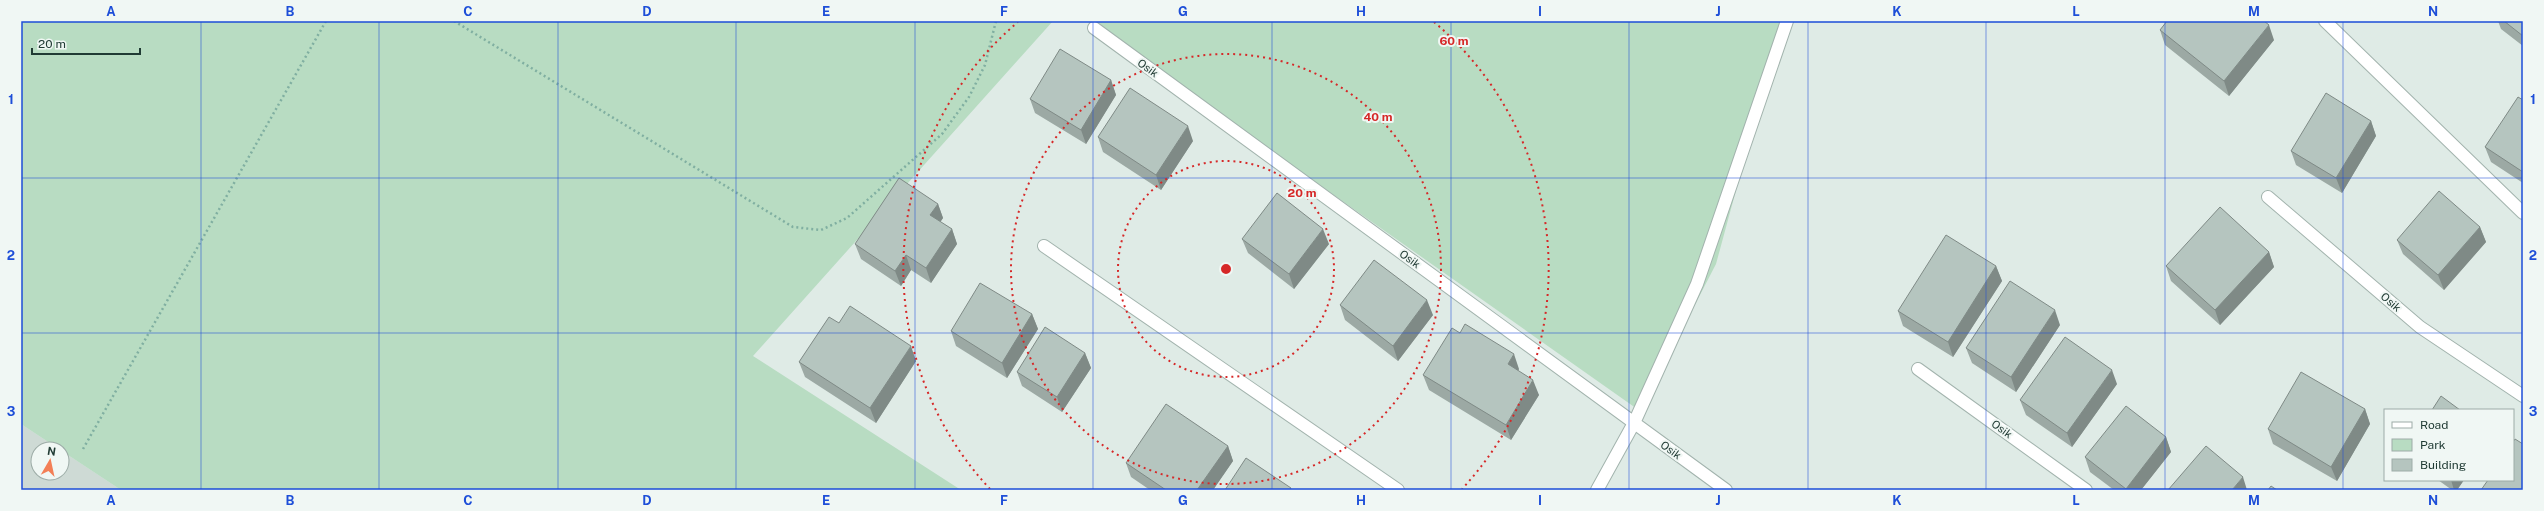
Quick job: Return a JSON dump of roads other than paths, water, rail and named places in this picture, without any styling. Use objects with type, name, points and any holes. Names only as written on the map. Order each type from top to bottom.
[{"type":"street","points":[[1597,490],[1634,423],[1697,284],[1787,21]]},
{"type":"street","points":[[2325,21],[2523,213]]},
{"type":"street","name":"Osik","points":[[1094,28],[1726,490]]},
{"type":"street","name":"Osik","points":[[2268,197],[2420,327],[2523,396]]},
{"type":"street","points":[[1044,246],[1398,490]]},
{"type":"street","name":"Osik","points":[[1918,369],[2086,490]]}]
